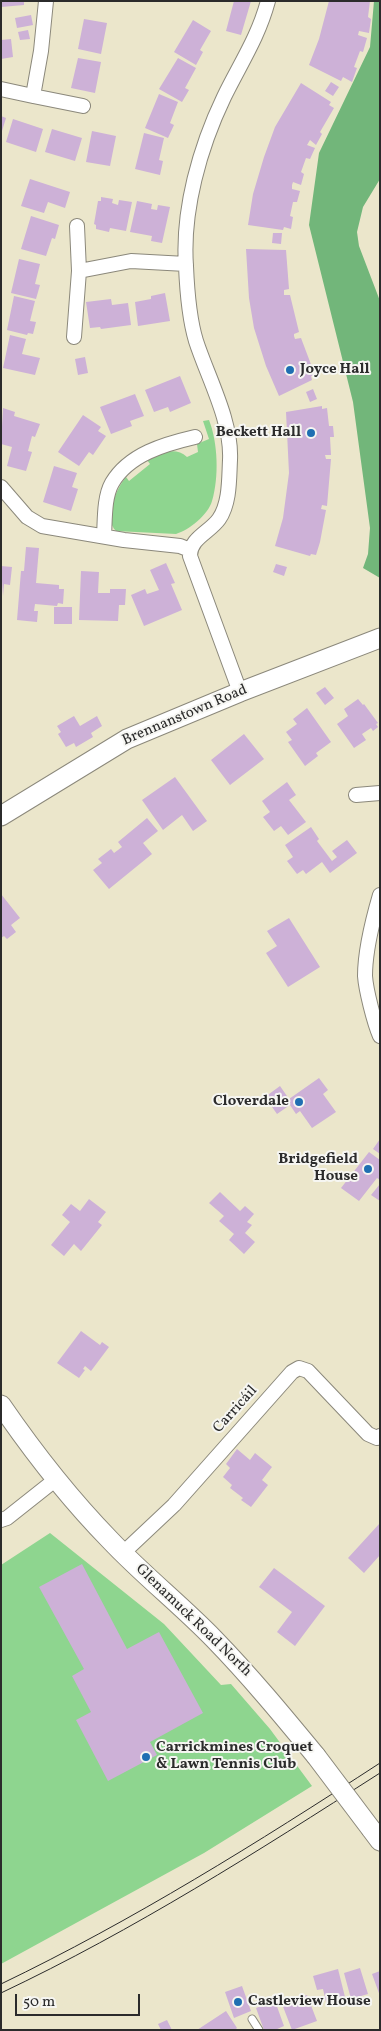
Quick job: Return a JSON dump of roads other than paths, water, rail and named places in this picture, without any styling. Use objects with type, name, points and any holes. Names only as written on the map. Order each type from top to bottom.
[{"type":"main road","name":"Brennanstown Road","points":[[1,816],[127,740],[240,692],[380,638]]},
{"type":"main road","name":"Glenamuck Road North","points":[[1,1405],[55,1480],[123,1553],[254,1681],[316,1756],[375,1835]]},
{"type":"street","points":[[33,96],[42,51],[46,1]]},
{"type":"street","points":[[240,692],[190,556],[190,550],[194,543],[214,525],[223,512],[228,491],[231,449],[228,430],[196,338],[186,264],[188,220],[193,186],[203,150],[223,98],[256,38],[268,1]]},
{"type":"street","points":[[1,89],[83,106]]},
{"type":"street","points":[[74,336],[79,271],[77,226]]},
{"type":"street","points":[[79,271],[131,261],[186,264]]},
{"type":"street","points":[[104,536],[108,496],[112,483],[121,472],[131,463],[156,449],[195,437]]},
{"type":"street","points":[[1,487],[27,517],[42,526],[180,546],[190,550]]},
{"type":"street","points":[[356,795],[380,793]]},
{"type":"street","points":[[380,896],[373,919],[365,976],[376,1027],[380,1036]]},
{"type":"street","name":"Carricáil","points":[[123,1553],[174,1505],[292,1372],[299,1368],[308,1371],[368,1434],[377,1438],[380,1436]]},
{"type":"street","points":[[1,1520],[7,1518],[55,1480]]},
{"type":"lane","points":[[252,2019],[259,2030]]},
{"type":"tram line","points":[[1,1984],[99,1934],[194,1880],[380,1763]]},
{"type":"tram line","points":[[1,1993],[100,1943],[194,1889],[380,1773]]},
{"type":"place","name":"Joyce Hall","points":[[290,370]]},
{"type":"place","name":"Beckett Hall","points":[[311,433]]},
{"type":"place","name":"Cloverdale","points":[[299,1102]]},
{"type":"place","name":"Bridgefield House","points":[[368,1169]]},
{"type":"place","name":"Carrickmines Croquet & Lawn Tennis Club","points":[[146,1757]]},
{"type":"place","name":"Castleview House","points":[[238,2002]]}]
